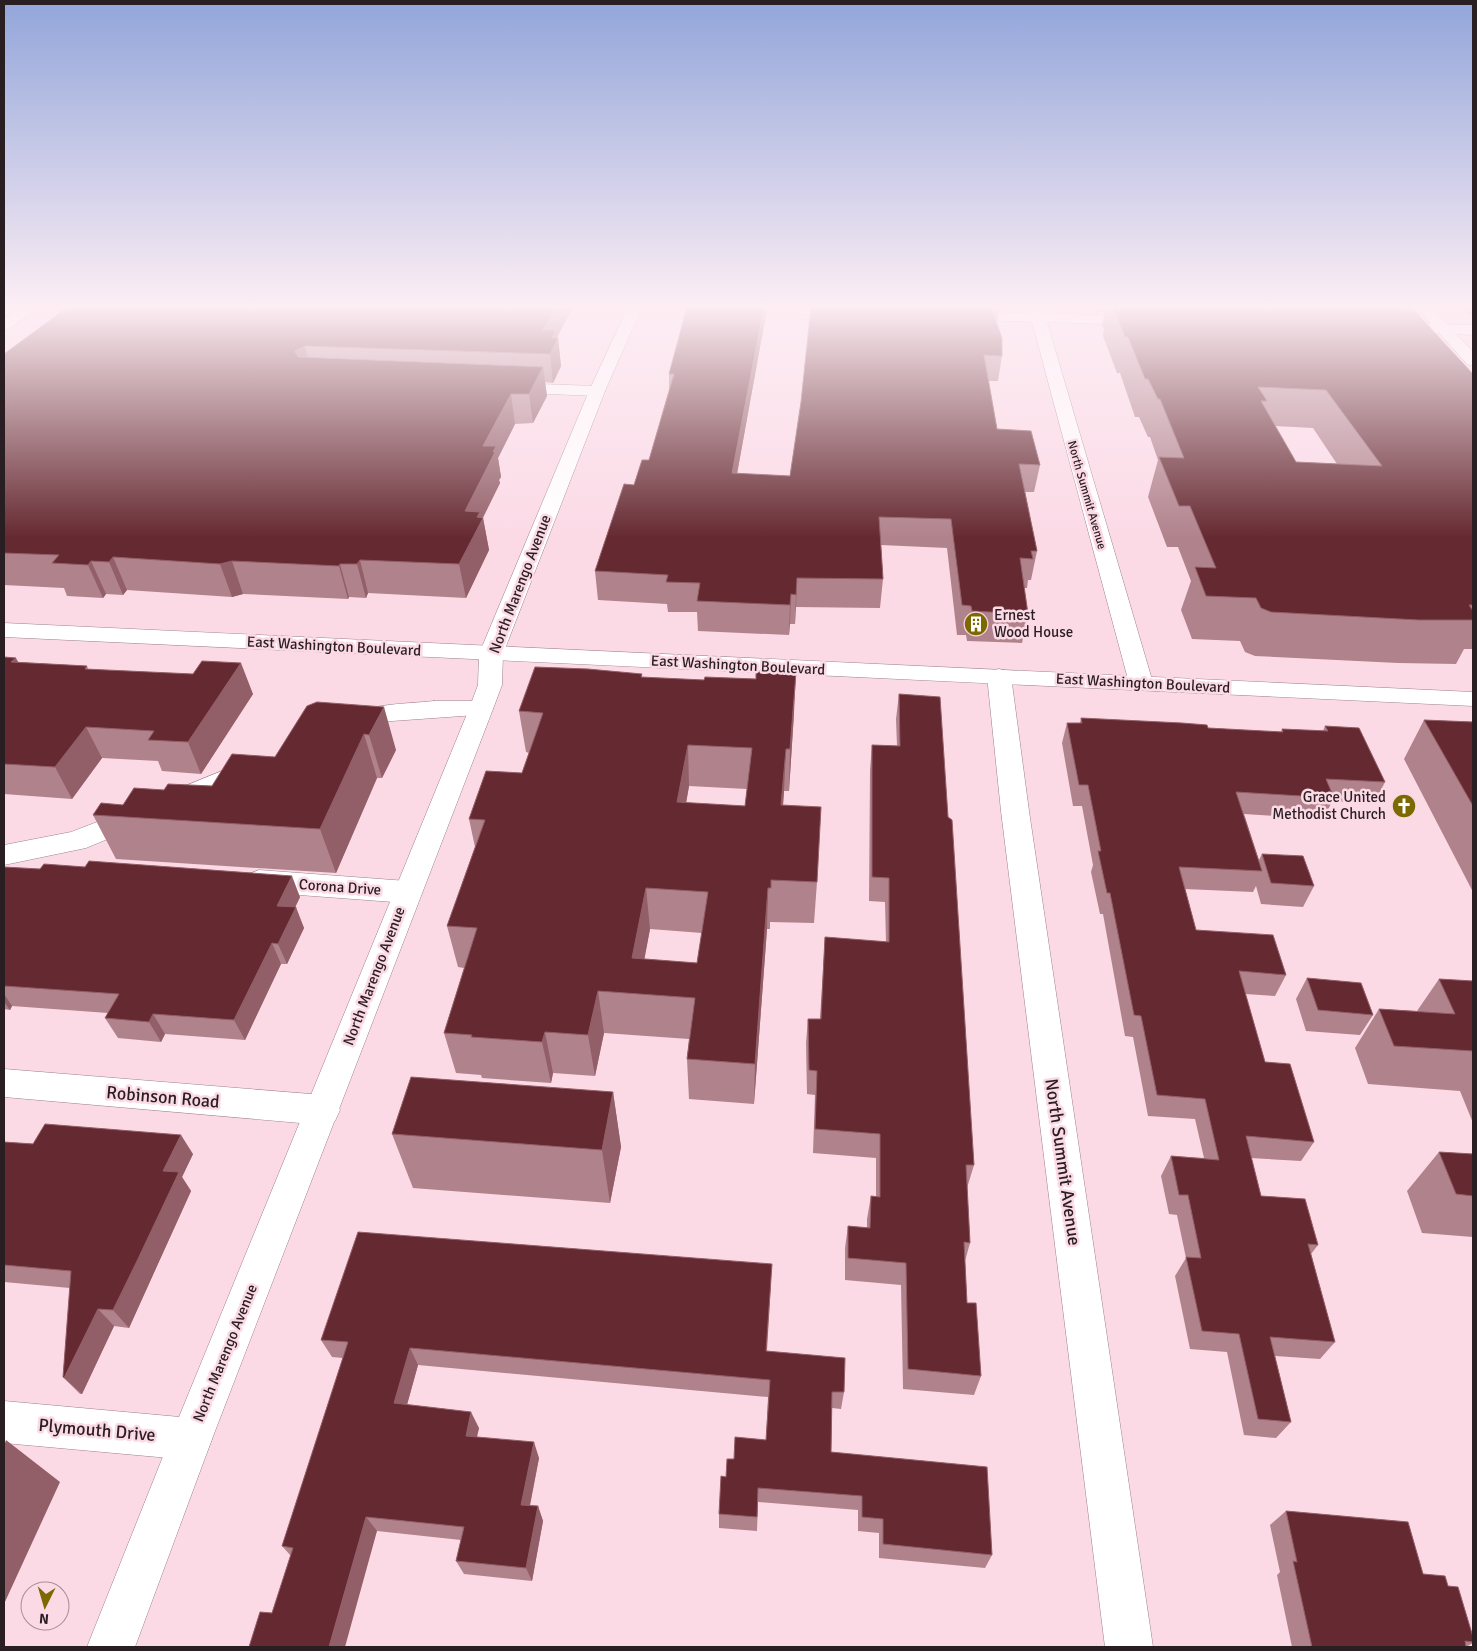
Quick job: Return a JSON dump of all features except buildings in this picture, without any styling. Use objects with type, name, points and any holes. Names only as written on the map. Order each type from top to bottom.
[{"type":"street","name":"North Marengo Avenue","points":[[110,1647],[190,1439],[323,1110],[407,892],[481,709],[490,684],[491,654],[600,384]]},
{"type":"street","name":"North Summit Avenue","points":[[1056,384],[1140,683]]},
{"type":"street","points":[[488,387],[597,391]]},
{"type":"street","name":"East Washington Boulevard","points":[[4,630],[1473,699]]},
{"type":"street","name":"North Summit Avenue","points":[[999,676],[1015,811],[1130,1647]]},
{"type":"street","points":[[330,734],[374,715],[434,709],[481,709]]},
{"type":"street","points":[[4,855],[76,841],[268,760]]},
{"type":"street","points":[[4,862],[72,867]]},
{"type":"street","name":"Corona Drive","points":[[230,879],[407,892]]},
{"type":"street","name":"Robinson Road","points":[[4,1083],[323,1110]]},
{"type":"street","name":"Plymouth Drive","points":[[4,1422],[190,1439]]},
{"type":"place","name":"Ernest Wood House","points":[[976,624]]},
{"type":"place","name":"Grace United Methodist Church","points":[[1404,806]]}]
